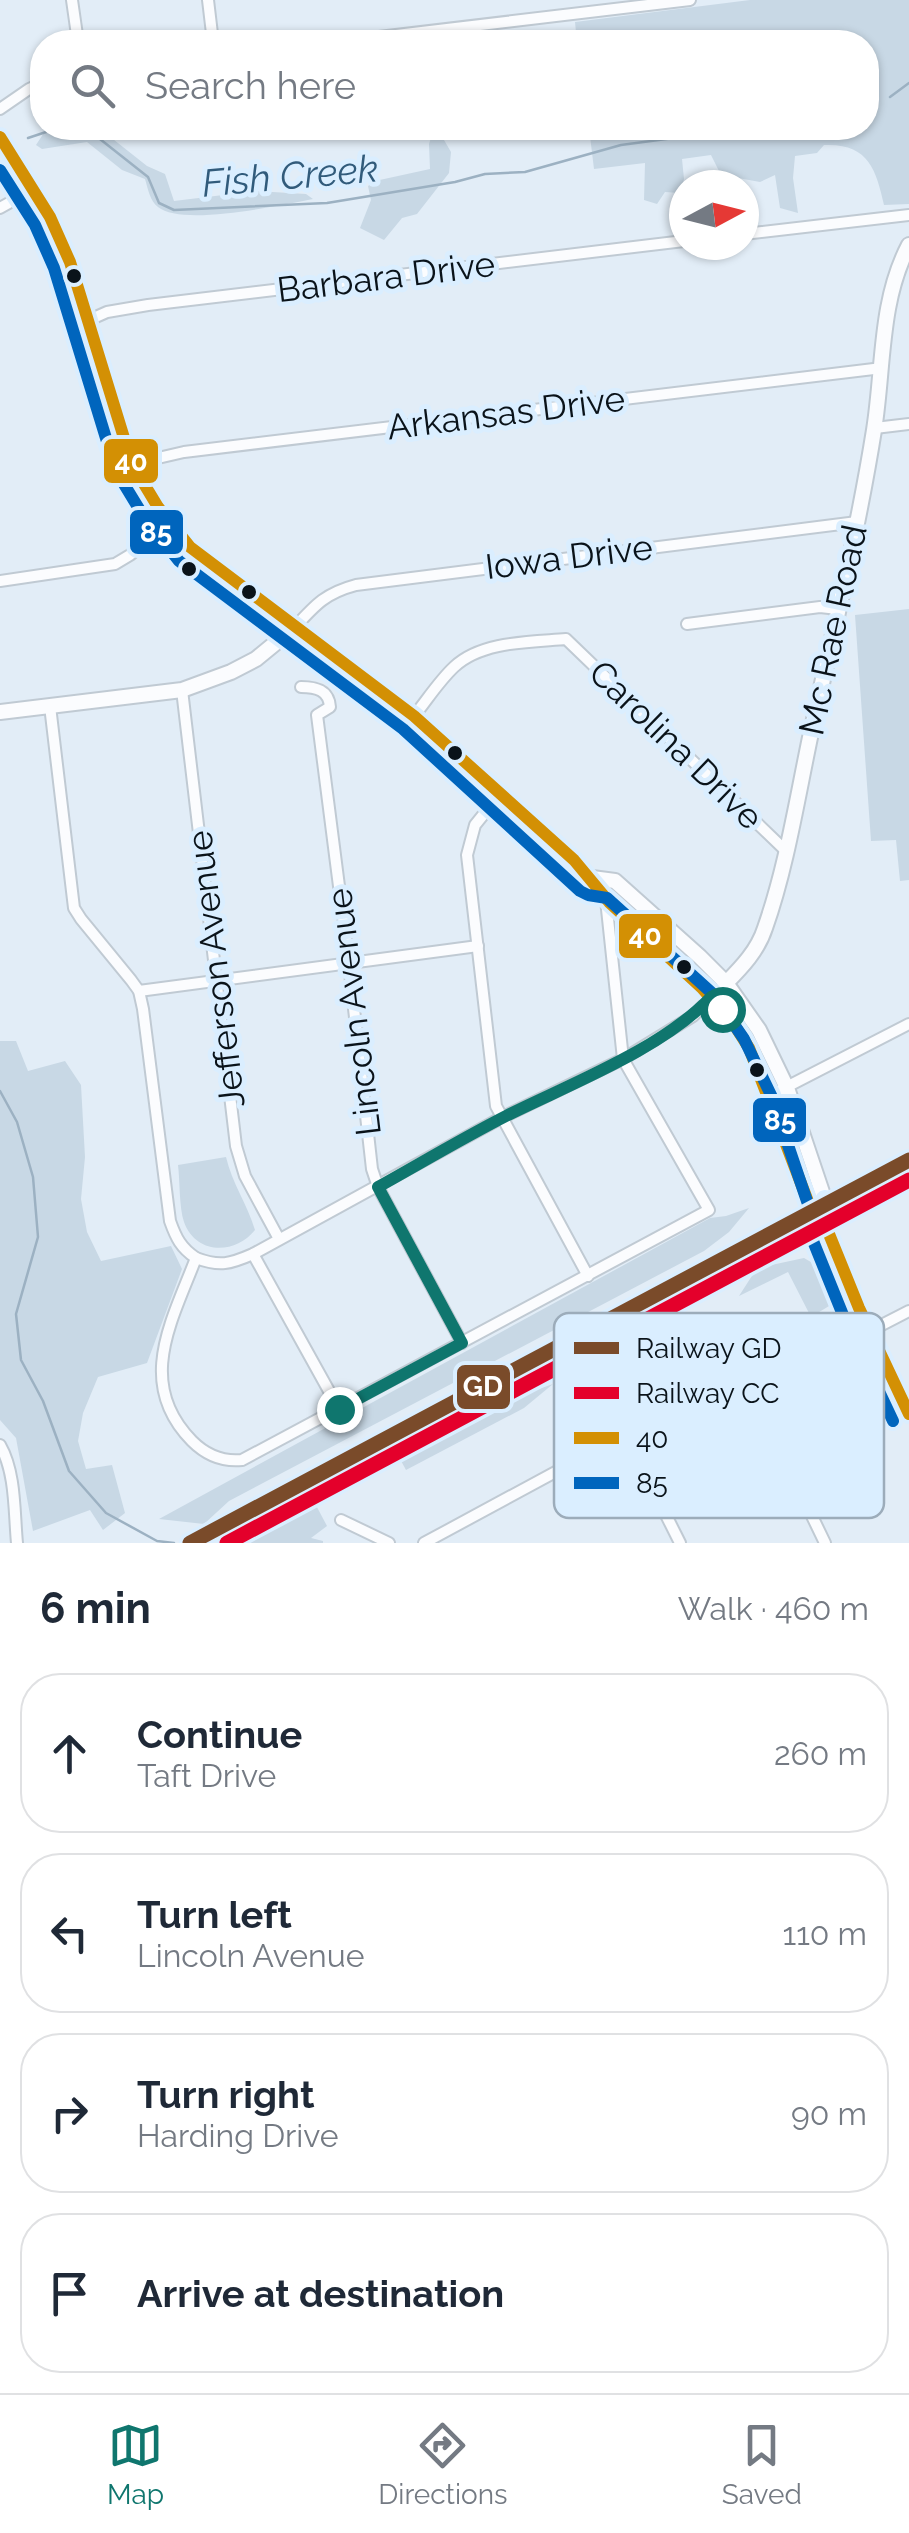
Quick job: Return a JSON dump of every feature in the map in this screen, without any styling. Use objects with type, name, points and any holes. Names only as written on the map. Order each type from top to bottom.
[{"type":"main road","points":[[0,137],[50,217],[70,262],[132,464],[169,523],[190,547],[414,716],[592,878],[606,898],[711,997],[748,1048],[812,1212],[827,1229],[861,1313]]},
{"type":"main road","name":"Mc Rae Road","points":[[726,983],[749,959],[765,930],[786,851],[875,428],[888,302],[909,244]]},
{"type":"main road","points":[[0,712],[182,690],[256,659],[295,626]]},
{"type":"main road","points":[[592,878],[615,881],[700,957],[726,983],[760,1030],[788,1088],[826,1204],[827,1229]]},
{"type":"main road","points":[[884,1361],[909,1414]]},
{"type":"street","points":[[72,0],[76,30]]},
{"type":"street","points":[[208,0],[212,30]]},
{"type":"street","points":[[436,30],[682,0]]},
{"type":"street","points":[[0,109],[30,89]]},
{"type":"street","points":[[0,208],[34,189]]},
{"type":"street","points":[[759,232],[909,215]]},
{"type":"street","name":"Barbara Drive","points":[[89,320],[107,312],[148,305],[669,243]]},
{"type":"street","name":"Arkansas Drive","points":[[132,464],[184,452],[882,368]]},
{"type":"street","points":[[875,428],[909,424]]},
{"type":"street","name":"Iowa Drive","points":[[295,626],[319,600],[356,585],[857,522]]},
{"type":"street","points":[[0,581],[115,564],[169,523]]},
{"type":"street","points":[[687,624],[820,606],[838,610]]},
{"type":"street","name":"Carolina Drive","points":[[414,716],[466,658],[484,650],[566,639],[786,851]]},
{"type":"street","name":"Lincoln Avenue","points":[[300,688],[324,691],[329,698],[330,707],[318,716],[372,1169],[462,1343]]},
{"type":"street","name":"Jefferson Avenue","points":[[182,690],[239,1160],[279,1240]]},
{"type":"street","points":[[50,706],[74,908],[138,991],[170,1222],[184,1250],[196,1258],[164,1342],[162,1390],[181,1430],[214,1457],[242,1460],[709,1210],[623,1059],[606,898]]},
{"type":"street","points":[[500,794],[474,825],[467,855],[496,1106],[588,1276]]},
{"type":"street","points":[[138,991],[478,946]]},
{"type":"street","name":"Mc Rae Road","points":[[196,1258],[230,1264],[253,1254],[502,1118],[623,1059],[693,1016],[726,983]]},
{"type":"street","points":[[769,1096],[909,1024]]},
{"type":"street","points":[[253,1254],[339,1409]]},
{"type":"street","points":[[850,1313],[859,1308]]},
{"type":"street","points":[[884,1324],[909,1310]]},
{"type":"street","points":[[0,1445],[10,1472],[18,1543]]},
{"type":"street","points":[[424,1543],[554,1473]]},
{"type":"street","points":[[668,1518],[680,1543]]},
{"type":"street","points":[[813,1518],[825,1543]]},
{"type":"street","points":[[342,1520],[389,1543]]},
{"type":"shaded area","points":[[750,0],[909,0],[909,204],[884,205],[867,161],[851,148],[839,146],[824,145],[817,153],[795,156],[793,178],[798,213],[780,208],[775,175],[760,182],[759,170],[718,170],[711,155],[682,159],[683,170],[669,170],[669,192],[657,204],[644,200],[645,163],[594,169],[590,140],[879,140],[879,30],[576,30],[575,22]]},
{"type":"shaded area","points":[[39,140],[114,140],[147,166],[165,174],[174,201],[256,191],[306,194],[313,199],[232,213],[170,213],[153,202],[145,179],[122,170],[87,142],[42,149],[36,145]]},
{"type":"shaded area","points":[[430,140],[444,140],[451,152],[449,173],[417,214],[402,218],[384,240],[360,228],[371,200],[368,186],[430,169]]},
{"type":"shaded area","points":[[909,609],[909,880],[900,881],[896,840],[871,841],[855,615]]},
{"type":"shaded area","points":[[0,1041],[16,1041],[28,1071],[65,1061],[81,1085],[85,1157],[81,1199],[87,1232],[101,1261],[171,1246],[182,1269],[147,1363],[98,1377],[83,1413],[78,1441],[86,1469],[112,1465],[125,1513],[103,1530],[90,1510],[33,1531],[16,1438],[0,1420]]},
{"type":"shaded area","points":[[226,1157],[255,1230],[237,1244],[217,1248],[197,1241],[184,1222],[178,1165]]},
{"type":"shaded area","points":[[749,1208],[729,1232],[704,1251],[586,1313],[554,1313],[554,1330],[229,1501],[204,1524],[159,1519],[710,1218]]},
{"type":"shaded area","points":[[804,1258],[816,1265],[834,1303],[818,1313],[809,1313],[788,1272],[739,1296],[757,1268]]},
{"type":"shaded area","points":[[553,1384],[524,1408],[406,1470],[394,1448],[459,1417]]},
{"type":"shaded area","points":[[310,1494],[327,1526],[311,1538],[323,1543],[221,1543]]},
{"type":"waterway","name":"Fish Creek","points":[[890,97],[909,83]]},
{"type":"waterway","name":"Fish Creek","points":[[101,140],[148,177],[159,203],[174,210],[327,203],[485,174],[525,172],[621,145],[659,140]]},
{"type":"waterway","name":"Fish Creek","points":[[0,1091],[17,1122],[33,1177],[38,1237],[16,1314],[21,1360],[43,1401],[69,1471],[106,1513],[157,1541],[174,1543]]},
{"type":"rail line","name":"GD","points":[[622,1313],[909,1160]]},
{"type":"rail line","name":"CC","points":[[659,1313],[909,1180]]},
{"type":"rail line","name":"GD","points":[[190,1543],[554,1349]]},
{"type":"rail line","name":"CC","points":[[227,1543],[554,1369]]},
{"type":"transit line","name":"40","points":[[0,137],[50,217],[70,262],[132,464],[158,507],[190,547],[414,716],[574,860],[609,902],[702,988],[749,1048],[812,1212],[827,1229]]},
{"type":"transit line","name":"85","points":[[0,170],[35,225],[54,268],[116,471],[144,517],[179,561],[403,729],[580,891],[607,898],[713,994],[744,1039],[771,1095],[809,1207],[811,1236],[842,1313]]},
{"type":"transit line","name":"40","points":[[825,1200],[827,1229],[861,1313]]},
{"type":"transit line","name":"40","points":[[884,1361],[909,1414]]},
{"type":"transit line","name":"85","points":[[884,1402],[893,1421]]},
{"type":"route","points":[[339,1409],[462,1343],[378,1187],[502,1118],[623,1059],[693,1016],[711,997],[722,1009]]}]
